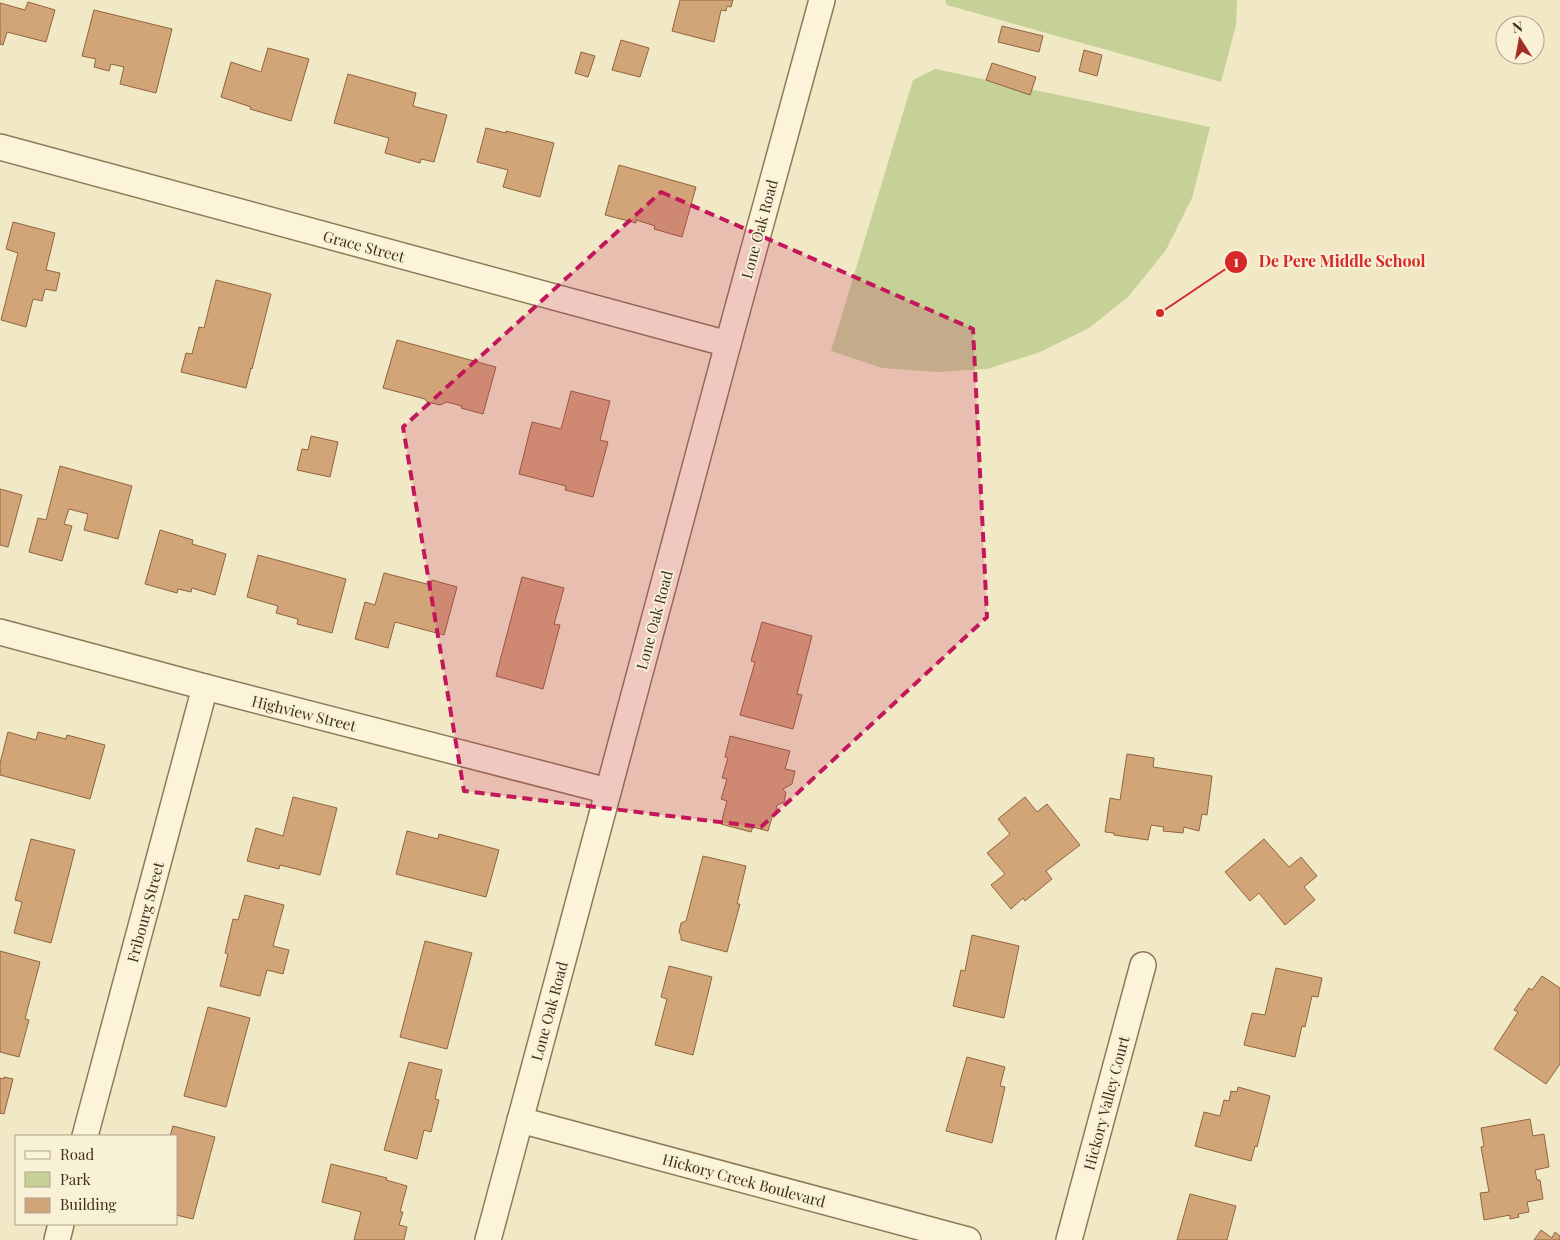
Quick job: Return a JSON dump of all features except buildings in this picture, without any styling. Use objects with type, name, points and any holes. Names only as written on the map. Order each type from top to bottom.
[{"type":"street","name":"Lone Oak Road","points":[[488,1240],[822,0]]},
{"type":"street","name":"Grace Street","points":[[0,147],[728,344]]},
{"type":"street","name":"Highview Street","points":[[0,632],[608,791]]},
{"type":"street","name":"Fribourg Street","points":[[84,1135],[205,687]]},
{"type":"street","name":"Hickory Valley Court","points":[[1069,1240],[1143,965]]},
{"type":"street","name":"Hickory Creek Boulevard","points":[[520,1120],[968,1240]]},
{"type":"street","points":[[57,1240],[61,1225]]},
{"type":"highlighted area","points":[[661,192],[973,329],[987,617],[761,827],[464,791],[403,427]]},
{"type":"green space","points":[[945,0],[1237,0],[1236,25],[1221,82],[947,5]]},
{"type":"green space","points":[[935,69],[1210,127],[1192,198],[1166,250],[1128,297],[1089,328],[1040,352],[987,369],[937,372],[882,368],[831,351],[913,80]]},
{"type":"place","name":"De Pere Middle School","points":[[1160,313]]}]
